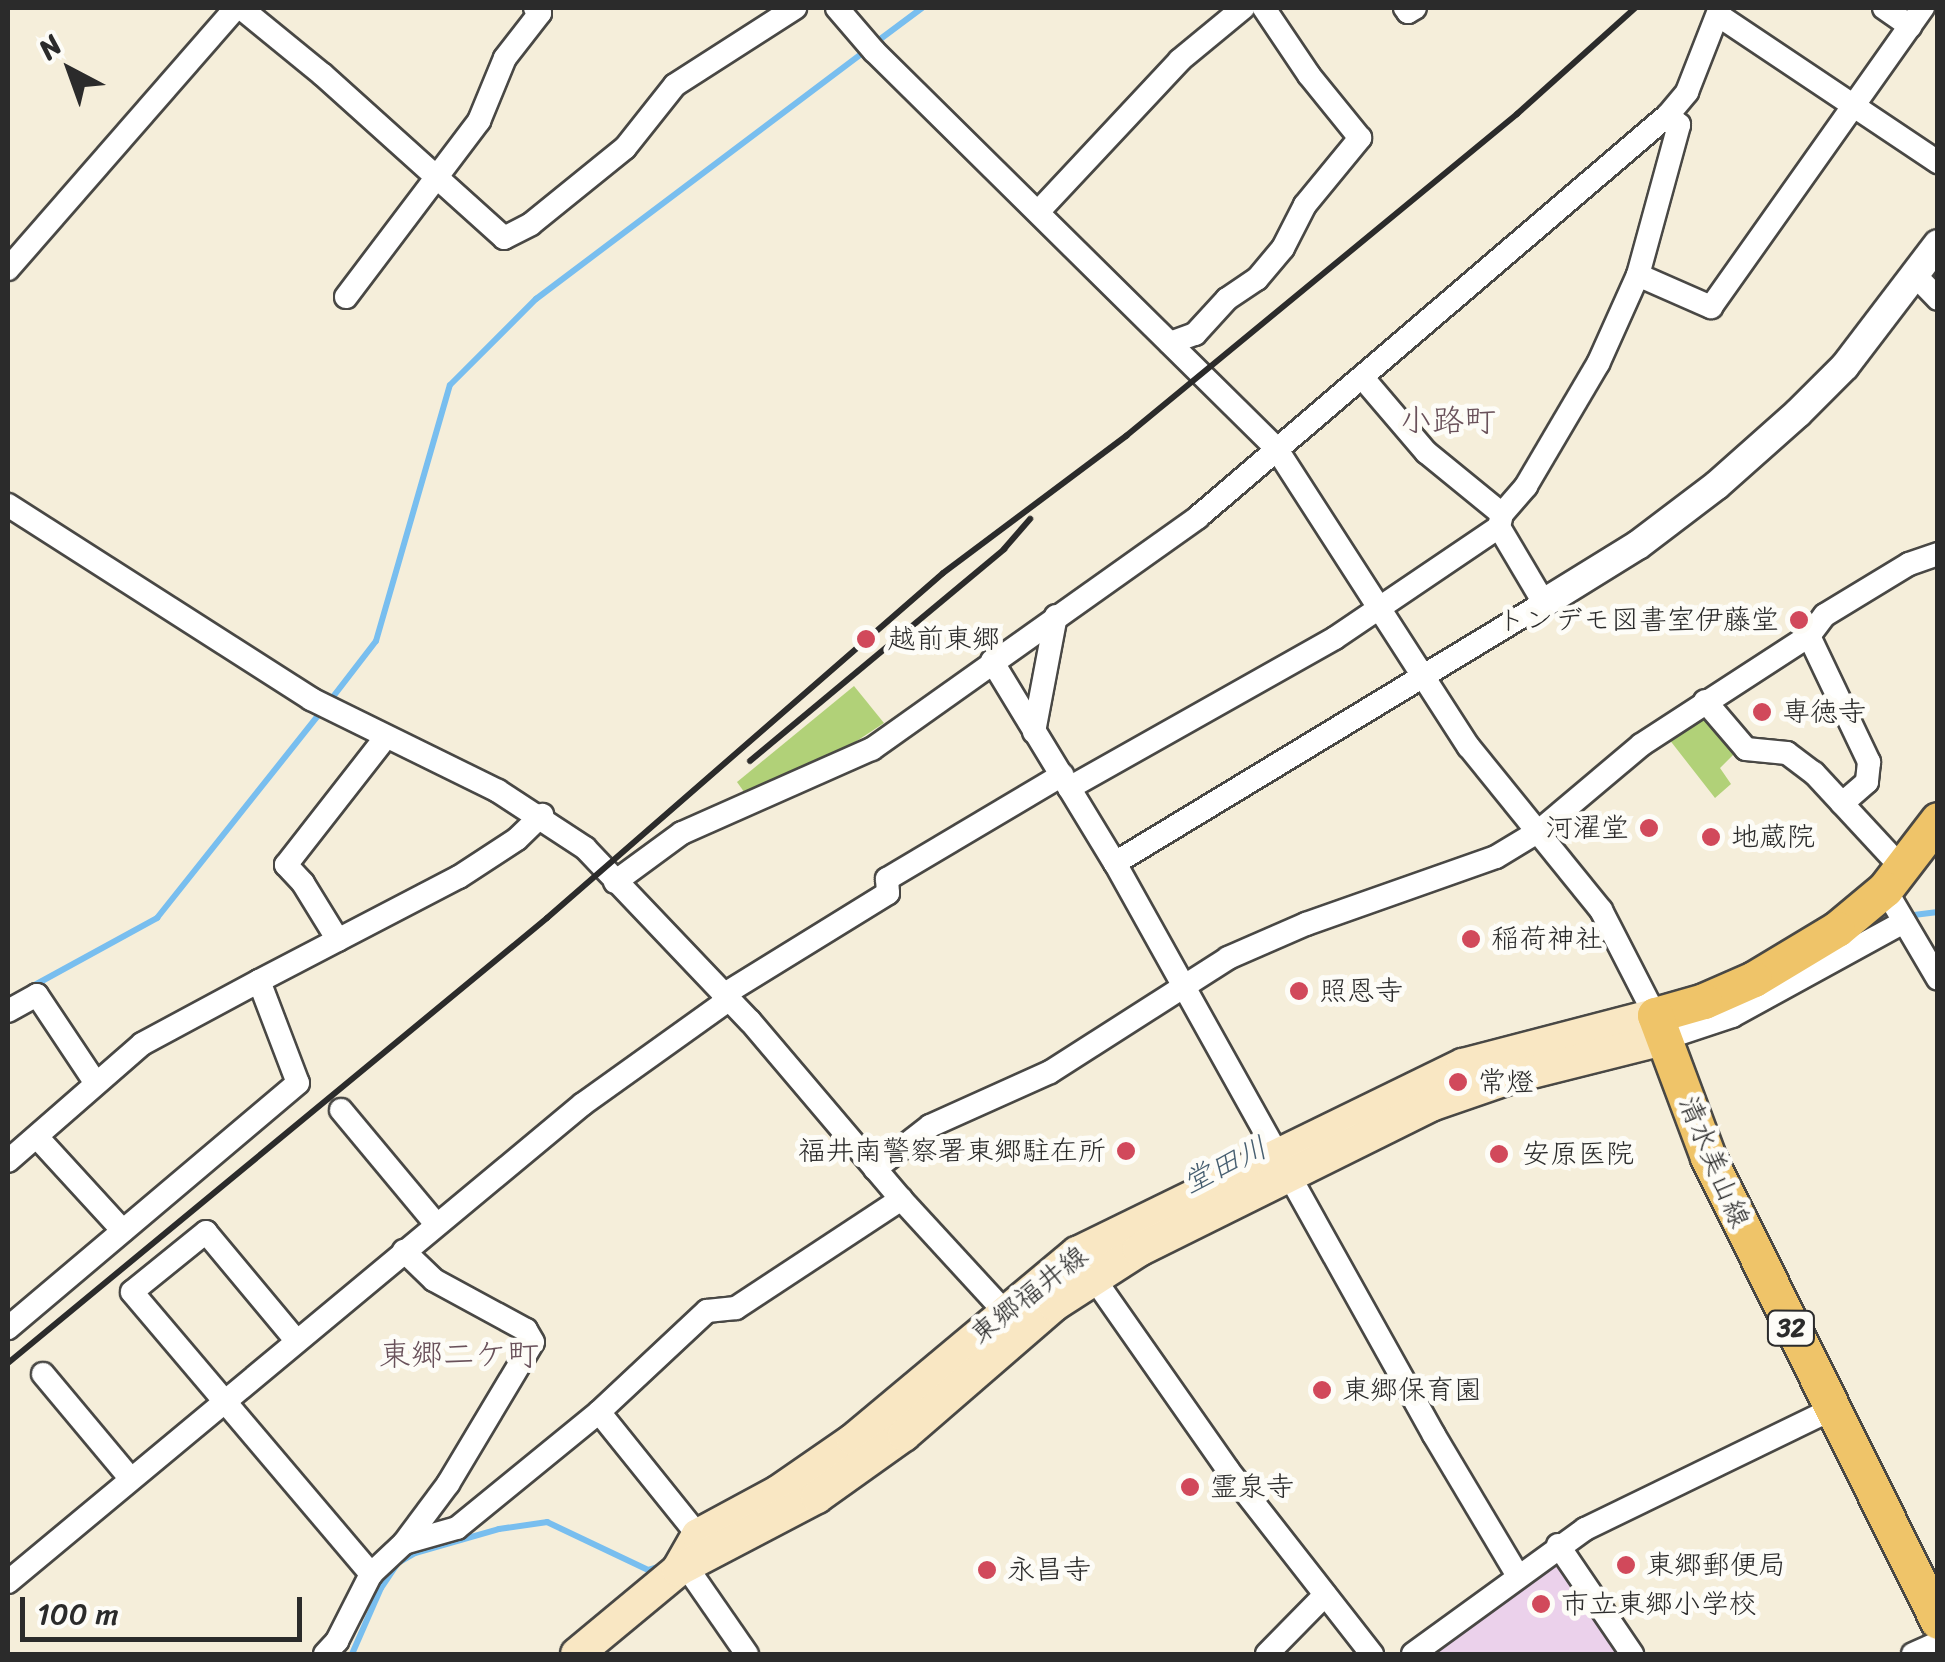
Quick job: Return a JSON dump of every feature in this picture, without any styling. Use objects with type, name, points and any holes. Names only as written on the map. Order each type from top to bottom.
[{"type":"main road","points":[[1659,1026],[1704,1001],[1781,977],[1894,879],[1938,820]]},
{"type":"main road","name":"東郷福井線","points":[[577,1654],[688,1554],[817,1497],[904,1435],[1014,1321],[1085,1265],[1165,1221],[1467,1077],[1659,1026]]},
{"type":"main road","name":"清水美山線","points":[[1659,1026],[1708,1157],[1938,1620]]},
{"type":"street","points":[[8,269],[239,8],[322,74],[432,178],[504,238],[531,224],[625,148],[675,85],[795,8]]},
{"type":"street","points":[[346,296],[432,178],[480,121],[504,58],[540,14],[535,8]]},
{"type":"street","points":[[837,8],[869,45],[1276,448],[1470,747],[1601,910],[1659,1026]]},
{"type":"street","points":[[1038,212],[1180,60],[1242,8]]},
{"type":"street","points":[[1170,343],[1195,334],[1227,300],[1256,279],[1283,248],[1306,205],[1360,138],[1309,75],[1264,8]]},
{"type":"street","points":[[1405,8],[1408,12],[1414,8]]},
{"type":"street","points":[[1638,276],[1711,307],[1916,17],[1884,8]]},
{"type":"street","points":[[615,882],[682,833],[872,748],[1198,517],[1668,115],[1688,92],[1719,11],[1938,162]]},
{"type":"street","points":[[8,1582],[220,1401],[582,1104],[725,998],[888,893],[887,879],[1335,638],[1501,521],[1598,364],[1638,276],[1679,124],[1668,115]]},
{"type":"street","points":[[1115,862],[1638,545],[1730,473],[1845,366],[1938,244]]},
{"type":"street","points":[[1915,275],[1938,299]]},
{"type":"street","points":[[1362,378],[1426,452],[1501,521],[1544,603]]},
{"type":"street","points":[[8,505],[310,699],[542,815],[585,848],[1014,1321]]},
{"type":"street","points":[[875,1168],[930,1126],[1050,1072],[1228,958],[1496,857],[1539,831],[1641,745],[1809,636],[1826,615],[1910,564],[1938,554]]},
{"type":"street","points":[[1034,732],[1056,616]]},
{"type":"street","points":[[1809,636],[1869,762],[1867,782],[1842,804]]},
{"type":"street","points":[[992,661],[1115,862],[1434,1435],[1518,1576]]},
{"type":"street","points":[[1705,700],[1746,749],[1787,753],[1842,804],[1894,879],[1904,922],[1938,979]]},
{"type":"street","points":[[338,940],[303,883],[286,865],[386,737]]},
{"type":"street","points":[[8,1161],[142,1044],[459,877],[517,839],[542,815]]},
{"type":"street","points":[[1781,977],[1904,922]]},
{"type":"street","points":[[8,1328],[298,1083],[259,981]]},
{"type":"street","points":[[8,1011],[37,995],[96,1082]]},
{"type":"street","points":[[340,1110],[436,1224]]},
{"type":"street","points":[[36,1137],[123,1231]]},
{"type":"street","points":[[404,1543],[458,1528],[599,1412],[706,1311],[736,1308],[901,1199]]},
{"type":"street","points":[[296,1339],[206,1232],[132,1292],[220,1401],[372,1574]]},
{"type":"street","points":[[324,1654],[337,1641],[372,1574],[404,1543],[448,1484],[532,1342],[526,1330],[434,1280],[404,1251]]},
{"type":"street","points":[[1085,1265],[1228,1470],[1372,1654]]},
{"type":"street","points":[[43,1374],[130,1478]]},
{"type":"street","points":[[1412,1654],[1558,1545],[1832,1409]]},
{"type":"street","points":[[599,1412],[747,1654]]},
{"type":"street","points":[[448,1484],[482,1507]]},
{"type":"street","points":[[1558,1545],[1632,1654]]},
{"type":"street","points":[[1267,1654],[1325,1594]]},
{"type":"street","points":[[1913,1654],[1938,1644]]},
{"type":"shaded area","name":"市立東郷小学校","points":[[1560,1556],[1624,1654],[1418,1654]]},
{"type":"green space","points":[[854,686],[884,723],[837,754],[747,796],[737,782]]},
{"type":"green space","points":[[1699,710],[1735,753],[1720,768],[1731,784],[1715,798],[1665,734]]},
{"type":"waterway","points":[[875,43],[922,8]]},
{"type":"waterway","points":[[329,702],[376,641],[450,385],[536,299],[865,51]]},
{"type":"waterway","points":[[31,987],[157,918],[321,712]]},
{"type":"waterway","points":[[1906,916],[1938,912]]},
{"type":"waterway","name":"堂田川","points":[[1864,927],[1894,916]]},
{"type":"waterway","points":[[352,1654],[381,1588],[398,1563],[415,1553],[499,1529],[547,1522],[648,1570],[660,1566]]},
{"type":"railway","points":[[8,1363],[547,918],[943,573],[1126,436],[1517,114],[1635,8]]},
{"type":"railway","points":[[750,761],[1004,549],[1030,519]]},
{"type":"place","name":"トンデモ図書室伊藤堂","points":[[1799,620]]},
{"type":"place","name":"越前東郷","points":[[866,639]]},
{"type":"place","name":"専徳寺","points":[[1762,712]]},
{"type":"place","name":"河濯堂","points":[[1649,828]]},
{"type":"place","name":"地蔵院","points":[[1711,837]]},
{"type":"place","name":"稲荷神社","points":[[1471,939]]},
{"type":"place","name":"照恩寺","points":[[1299,991]]},
{"type":"place","name":"常燈","points":[[1458,1082]]},
{"type":"place","name":"福井南警察署東郷駐在所","points":[[1126,1151]]},
{"type":"place","name":"安原医院","points":[[1499,1154]]},
{"type":"place","name":"東郷保育園","points":[[1322,1390]]},
{"type":"place","name":"霊泉寺","points":[[1190,1487]]},
{"type":"place","name":"東郷郵便局","points":[[1626,1565]]},
{"type":"place","name":"永昌寺","points":[[987,1570]]},
{"type":"place","name":"市立東郷小学校","points":[[1541,1604]]},
{"type":"district","name":"小路町","points":[[1448,421]]},
{"type":"district","name":"東郷二ケ町","points":[[459,1355]]}]
